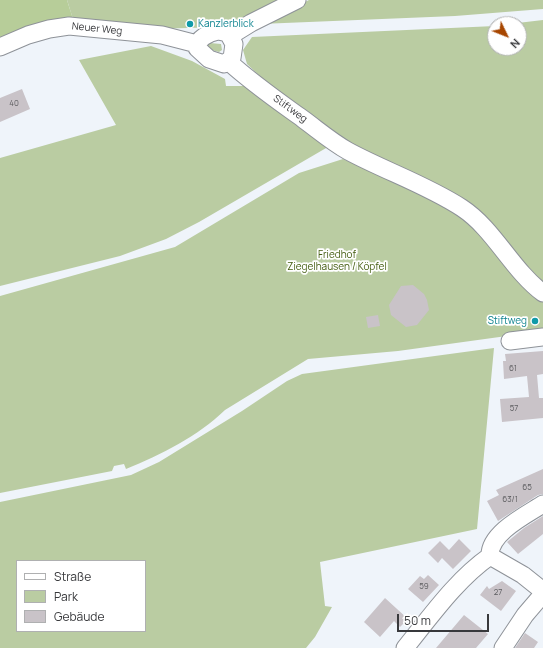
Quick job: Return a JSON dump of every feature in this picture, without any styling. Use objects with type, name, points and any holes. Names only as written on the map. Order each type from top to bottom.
[{"type":"street","points":[[230,36],[251,23],[297,0]]},
{"type":"street","name":"Neuer Weg","points":[[0,47],[28,35],[62,26],[162,35],[197,44]]},
{"type":"street","points":[[223,31],[230,36],[234,48],[233,56],[229,62],[222,64],[209,59],[199,51],[197,44],[202,38],[213,32],[223,31]]},
{"type":"street","name":"Stiftweg","points":[[229,62],[256,85],[342,147],[462,208],[477,220],[524,275],[543,293]]},
{"type":"street","points":[[510,341],[543,338]]},
{"type":"street","points":[[490,556],[490,549],[494,541],[504,530],[543,504]]},
{"type":"street","points":[[490,556],[523,575],[543,593],[525,615],[503,648]]},
{"type":"street","points":[[405,648],[458,583],[477,565],[490,556]]},
{"type":"green space","points":[[0,0],[67,0],[73,19],[0,38]]},
{"type":"green space","points":[[67,0],[284,0],[224,27],[151,29],[73,19]]},
{"type":"green space","points":[[309,0],[543,0],[543,9],[455,16],[260,24]]},
{"type":"green space","points":[[543,20],[543,284],[532,274],[503,239],[350,146],[266,82],[247,64],[243,50],[252,37],[487,26],[487,56],[527,56],[527,22]]},
{"type":"green space","points":[[210,43],[221,44],[222,50],[219,52],[208,49],[206,45]]},
{"type":"green space","points":[[151,46],[192,61],[225,79],[226,86],[255,86],[333,144],[199,222],[166,239],[120,256],[0,286],[0,158],[116,125],[79,60]]},
{"type":"green space","name":"Friedhof Ziegelhausen / Köpfel","points":[[343,159],[449,206],[471,222],[543,301],[543,331],[398,351],[308,359],[225,410],[191,436],[166,451],[139,464],[126,469],[124,464],[114,466],[112,471],[0,493],[0,296],[175,247],[299,173]]},
{"type":"green space","points":[[494,348],[477,529],[320,562],[325,606],[332,607],[315,637],[306,648],[0,648],[0,502],[131,475],[159,462],[242,411],[287,381],[302,374]]},
{"type":"building","points":[[22,89],[30,109],[0,122],[0,98]]},
{"type":"building","points":[[413,285],[424,294],[429,310],[417,325],[406,327],[391,315],[389,305],[401,286]]},
{"type":"building","points":[[378,315],[380,326],[368,328],[366,317]]},
{"type":"building","points":[[543,351],[543,374],[537,375],[539,398],[543,398],[543,418],[502,422],[500,399],[529,397],[527,376],[504,379],[503,361],[506,361],[505,354]]},
{"type":"building","points":[[543,469],[543,494],[538,495],[498,521],[487,501],[499,495],[496,490]]},
{"type":"building","points":[[543,516],[543,534],[518,554],[507,542],[524,528]]},
{"type":"building","points":[[459,539],[471,551],[453,569],[442,558],[438,563],[428,553],[440,541],[449,550]]},
{"type":"building","points":[[428,575],[439,585],[423,602],[408,589],[420,576],[424,579]]},
{"type":"building","points":[[502,581],[516,591],[501,611],[480,595],[487,586],[489,589]]},
{"type":"building","points":[[385,598],[408,619],[400,627],[394,621],[380,637],[364,622]]},
{"type":"building","points":[[464,615],[488,634],[476,648],[436,648]]},
{"type":"building","points":[[525,633],[538,642],[534,648],[515,648]]},
{"type":"place","name":"Kanzlerblick","points":[[190,24]]},
{"type":"place","name":"Stiftweg","points":[[535,321]]}]
